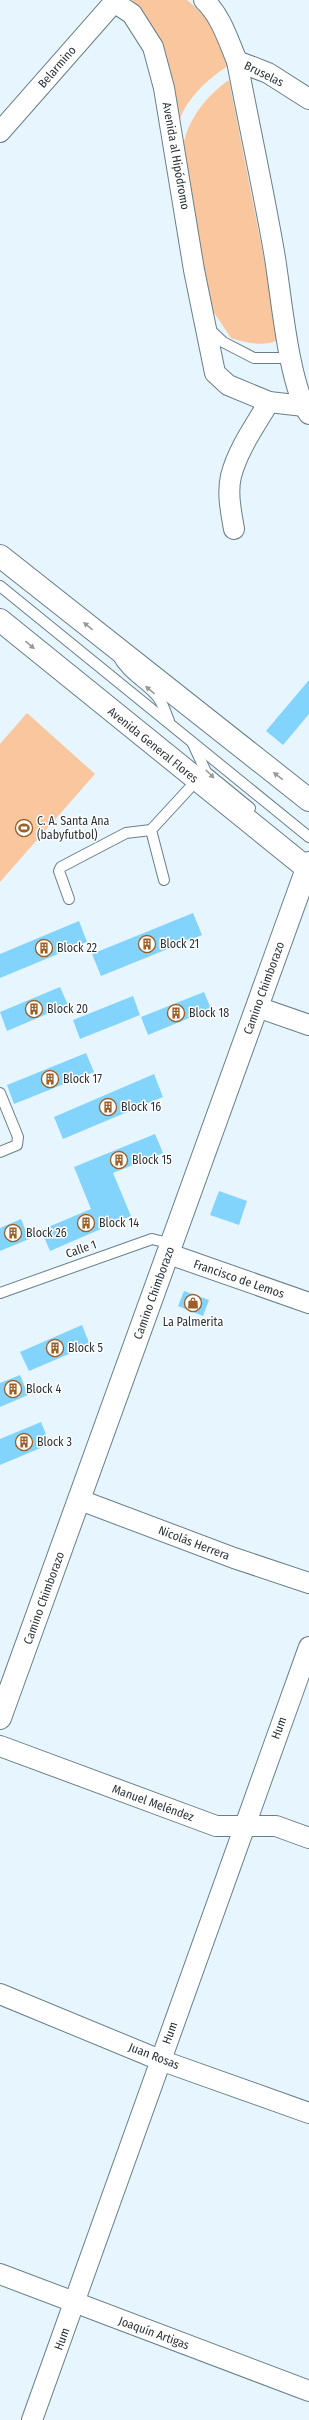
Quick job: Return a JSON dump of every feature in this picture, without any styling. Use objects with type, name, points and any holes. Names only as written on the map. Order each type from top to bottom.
[{"type":"street","name":"Bruselas","points":[[204,0],[212,8],[221,24],[237,61],[268,73],[309,99]]},
{"type":"street","name":"Avenida al Hipódromo","points":[[115,1],[132,14],[153,47],[164,88],[194,270],[215,373],[228,385],[269,402],[306,410],[291,358],[274,251],[237,61]]},
{"type":"street","name":"Belarmino","points":[[0,132],[115,1]]},
{"type":"street","points":[[234,529],[230,504],[231,477],[242,446],[269,402]]},
{"type":"street","points":[[0,556],[309,800]]},
{"type":"street","name":"Avenida General Flores","points":[[0,620],[197,780],[308,867]]},
{"type":"street","name":"Camino Chimborazo","points":[[1,1710],[80,1500],[308,867]]},
{"type":"street","points":[[257,1007],[309,1025]]},
{"type":"street","name":"Francisco de Lemos","points":[[171,1249],[309,1304]]},
{"type":"street","name":"Nicolás Herrera","points":[[80,1500],[234,1558],[309,1583]]},
{"type":"street","name":"Hum","points":[[32,2420],[309,1647]]},
{"type":"street","name":"Manuel Meléndez","points":[[0,1746],[216,1826],[276,1826],[309,1838]]},
{"type":"street","name":"Juan Rosas","points":[[0,1994],[160,2060],[309,2113]]},
{"type":"street","name":"Joaquín Artigas","points":[[0,2274],[309,2391]]},
{"type":"lane","points":[[206,326],[223,342],[254,358],[291,358]]},
{"type":"lane","name":"Avenida General Flores","points":[[0,586],[309,837]]},
{"type":"lane","points":[[111,644],[123,668],[155,694],[162,703],[169,723]]},
{"type":"lane","name":"Avenida General Flores","points":[[191,740],[206,772],[287,839],[308,867]]},
{"type":"lane","points":[[69,898],[59,871],[61,867],[126,833],[151,830],[197,780]]},
{"type":"lane","points":[[151,830],[164,880]]},
{"type":"lane","points":[[0,1093],[18,1137],[17,1145],[0,1152]]},
{"type":"lane","name":"Calle 1","points":[[0,1293],[152,1239],[171,1249]]},
{"type":"shaded area","points":[[133,0],[187,0],[209,22],[221,45],[228,66],[204,84],[190,100],[178,126],[129,4]]},
{"type":"shaded area","points":[[229,80],[265,264],[278,340],[260,344],[249,343],[231,338],[211,308],[183,146],[185,136],[199,109],[213,93]]},
{"type":"shaded area","name":"C. A. Santa Ana (babyfutbol)","points":[[27,713],[95,774],[0,882],[0,744]]},
{"type":"building","points":[[309,680],[309,714],[283,745],[266,731]]},
{"type":"building","name":"Block 21","points":[[193,913],[202,935],[101,976],[92,954]]},
{"type":"building","name":"Block 22","points":[[79,921],[87,942],[0,978],[0,954]]},
{"type":"building","name":"Block 20","points":[[60,987],[68,1005],[7,1031],[0,1012]]},
{"type":"building","name":"Block 18","points":[[204,992],[211,1009],[148,1035],[141,1017]]},
{"type":"building","points":[[133,996],[140,1015],[80,1039],[73,1020]]},
{"type":"building","name":"Block 17","points":[[86,1053],[94,1072],[14,1104],[7,1085]]},
{"type":"building","name":"Block 16","points":[[154,1074],[163,1097],[63,1139],[54,1117]]},
{"type":"building","points":[[155,1134],[163,1153],[113,1173],[131,1216],[50,1251],[41,1230],[91,1209],[74,1167]]},
{"type":"building","points":[[219,1191],[247,1201],[239,1225],[210,1215]]},
{"type":"building","name":"Block 26","points":[[21,1219],[29,1239],[0,1251],[0,1228]]},
{"type":"building","name":"La Palmerita","points":[[184,1291],[209,1300],[203,1316],[178,1306]]},
{"type":"building","name":"Block 5","points":[[82,1325],[90,1345],[29,1371],[20,1352]]},
{"type":"building","name":"Block 4","points":[[20,1375],[28,1395],[0,1407],[0,1383]]},
{"type":"building","name":"Block 3","points":[[41,1422],[50,1444],[0,1465],[0,1439]]},
{"type":"place","name":"C. A. Santa Ana (babyfutbol)","points":[[24,828]]},
{"type":"place","name":"Block 21","points":[[147,944]]},
{"type":"place","name":"Block 22","points":[[44,948]]},
{"type":"place","name":"Block 20","points":[[34,1009]]},
{"type":"place","name":"Block 18","points":[[176,1013]]},
{"type":"place","name":"Block 17","points":[[50,1079]]},
{"type":"place","name":"Block 16","points":[[108,1107]]},
{"type":"place","name":"Block 15","points":[[119,1160]]},
{"type":"place","name":"Block 14","points":[[86,1223]]},
{"type":"place","name":"Block 26","points":[[13,1233]]},
{"type":"place","name":"La Palmerita","points":[[193,1303]]},
{"type":"place","name":"Block 5","points":[[55,1348]]},
{"type":"place","name":"Block 4","points":[[13,1389]]},
{"type":"place","name":"Block 3","points":[[24,1442]]}]
